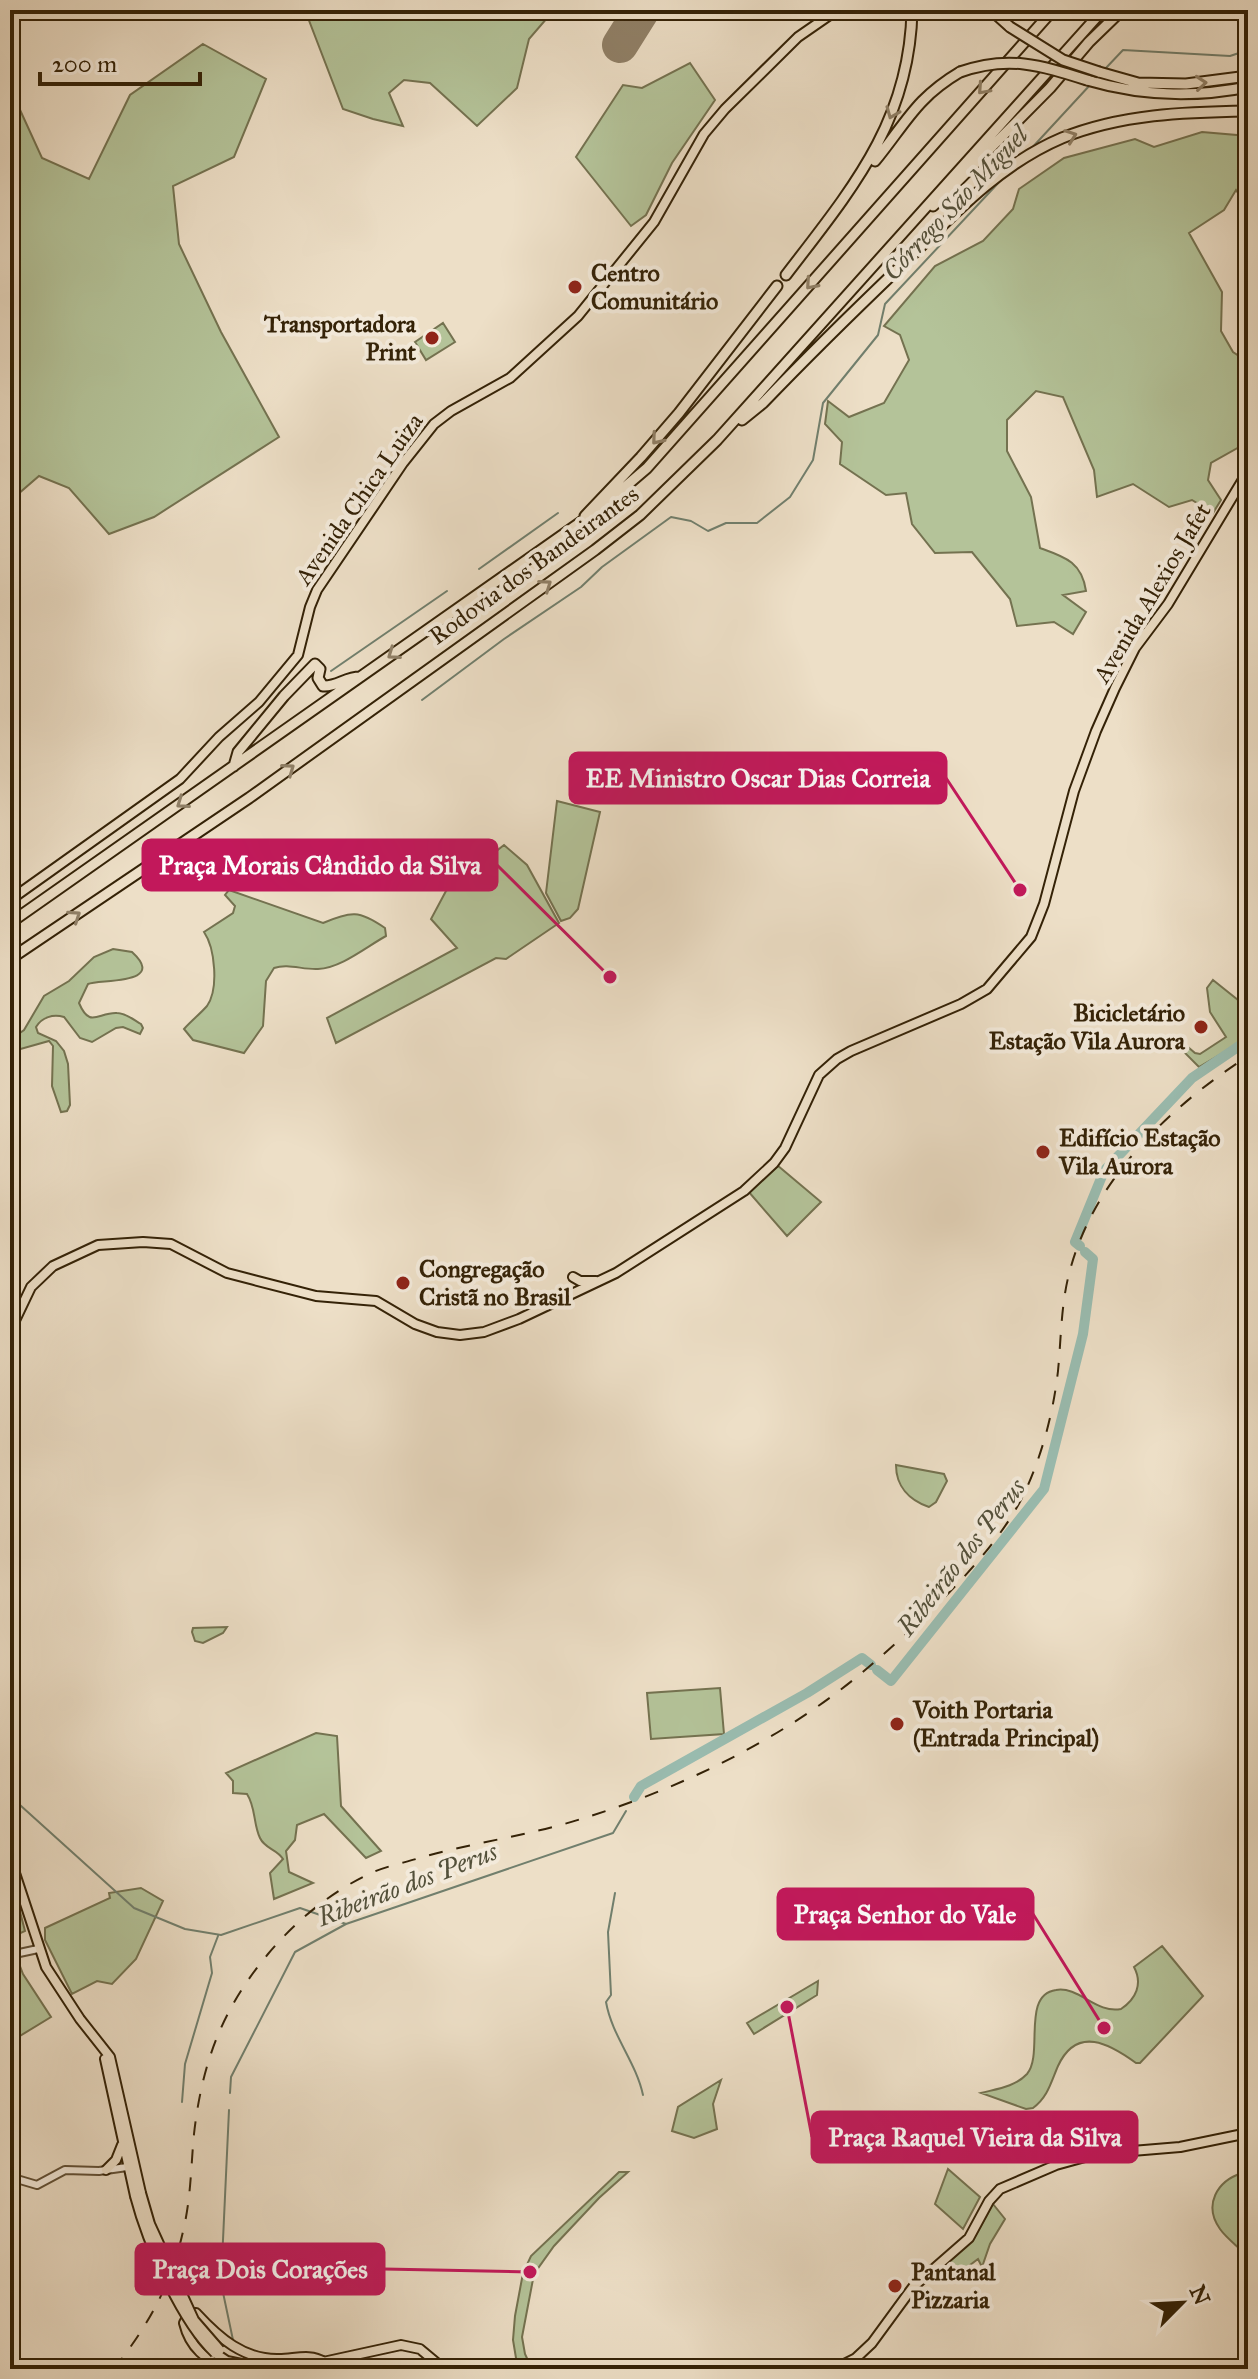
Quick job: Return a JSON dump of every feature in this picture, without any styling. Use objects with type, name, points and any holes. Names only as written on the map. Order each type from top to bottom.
[{"type":"highway","points":[[786,275],[877,149],[902,88],[909,58],[912,10]]},
{"type":"highway","points":[[991,10],[1010,27],[1063,60],[1138,83],[1186,84],[1248,76]]},
{"type":"highway","name":"Rodovia dos Bandeirantes","points":[[10,923],[578,525],[647,468],[1053,10]]},
{"type":"highway","name":"Rodovia dos Bandeirantes","points":[[10,959],[249,798],[640,515],[717,440],[1103,10]]},
{"type":"highway","points":[[883,252],[995,144],[1122,10]]},
{"type":"highway","points":[[862,172],[875,161],[914,107],[931,91],[960,72],[996,63],[1021,62],[1042,66],[1138,92],[1181,95],[1248,87]]},
{"type":"highway","points":[[717,440],[763,403],[956,211],[1004,170],[1062,139],[1136,117],[1199,111],[1248,111]]},
{"type":"highway","points":[[578,525],[595,502],[641,457],[679,413],[777,286]]},
{"type":"highway","points":[[234,766],[238,752],[315,664],[320,669],[318,678],[323,686],[336,685],[346,677],[360,677]]},
{"type":"main road","name":"Avenida Chica Luiza","points":[[10,900],[180,779],[219,737],[259,702],[298,655],[317,590],[403,463],[434,424],[510,378],[578,316],[654,222],[707,130],[776,57],[798,37],[837,10]]},
{"type":"main road","name":"Avenida Alexios Jafet","points":[[10,1331],[20,1306],[43,1273],[98,1245],[114,1243],[171,1244],[227,1273],[316,1296],[376,1301],[415,1324],[449,1334],[472,1334],[492,1329],[601,1281],[707,1216],[757,1179],[785,1148],[819,1075],[837,1059],[961,1004],[996,981],[1031,937],[1074,791],[1115,688],[1135,648],[1168,604],[1248,471]]},
{"type":"main road","points":[[573,1277],[580,1281],[601,1281]]},
{"type":"main road","points":[[10,1858],[38,1949],[53,1980],[110,2057],[143,2226],[182,2309],[200,2339],[232,2366]]},
{"type":"main road","points":[[103,2051],[127,2167],[138,2194]]},
{"type":"main road","points":[[834,2369],[856,2358],[872,2343],[913,2287],[960,2248],[975,2229],[995,2193],[1009,2184],[1056,2165],[1096,2154],[1180,2147],[1248,2133]]},
{"type":"main road","points":[[106,2170],[116,2160],[122,2145]]},
{"type":"main road","points":[[267,2369],[209,2361],[195,2348],[184,2323],[189,2314],[196,2313],[233,2348],[271,2358],[312,2357],[324,2364]]},
{"type":"main road","points":[[291,2369],[401,2345],[420,2349],[444,2369]]},
{"type":"street","points":[[10,1955],[38,1949]]},
{"type":"street","points":[[10,2177],[37,2185],[65,2170],[127,2167]]},
{"type":"green space","points":[[305,10],[327,10],[332,17],[358,10],[554,10],[529,39],[517,88],[477,126],[430,83],[404,80],[389,93],[403,126],[343,109]]},
{"type":"green space","points":[[203,44],[266,79],[234,157],[173,186],[179,244],[221,332],[279,437],[154,517],[109,534],[69,488],[39,476],[10,501],[10,88],[42,158],[89,179],[130,95]]},
{"type":"green space","points":[[690,63],[715,100],[672,163],[646,215],[631,226],[576,157],[623,85],[642,88]]},
{"type":"green space","points":[[1202,132],[1248,136],[1248,208],[1236,190],[1224,210],[1189,233],[1222,292],[1221,331],[1233,352],[1248,362],[1248,436],[1241,446],[1211,463],[1208,480],[1221,500],[1213,513],[1192,500],[1169,507],[1133,484],[1097,497],[1094,470],[1063,397],[1036,391],[1007,420],[1007,451],[1031,497],[1040,548],[1071,562],[1081,573],[1086,591],[1063,595],[1086,612],[1073,634],[1054,622],[1017,626],[1010,599],[972,552],[935,553],[912,524],[906,493],[886,495],[840,464],[842,442],[825,424],[828,401],[849,417],[884,403],[909,360],[900,335],[884,326],[935,266],[983,241],[1013,209],[1019,189],[1064,158],[1135,139],[1154,147]]},
{"type":"green space","points":[[443,323],[455,342],[426,360],[415,342]]},
{"type":"green space","points":[[557,801],[600,812],[578,909],[570,918],[561,921],[546,893]]},
{"type":"green space","points":[[504,845],[527,865],[559,923],[506,959],[496,958],[336,1043],[327,1018],[457,948],[431,919],[446,891]]},
{"type":"green space","points":[[229,890],[323,923],[341,916],[361,915],[385,928],[386,936],[327,968],[274,968],[266,981],[263,1026],[244,1053],[193,1040],[184,1029],[211,999],[214,969],[211,948],[204,932],[233,913],[235,906],[225,895]]},
{"type":"green space","points":[[113,949],[132,952],[141,963],[142,970],[128,978],[88,984],[79,1003],[91,1017],[120,1013],[143,1028],[140,1034],[123,1027],[116,1028],[92,1042],[80,1038],[64,1017],[48,1017],[38,1024],[38,1033],[56,1041],[64,1051],[68,1064],[70,1105],[67,1111],[61,1112],[52,1086],[53,1046],[49,1041],[10,1052],[10,1040],[24,1030],[44,996],[69,981],[94,957]]},
{"type":"green space","points":[[1213,980],[1248,1008],[1248,1038],[1199,1067],[1179,1043],[1181,1041],[1200,1054],[1226,1037],[1210,1012],[1207,988]]},
{"type":"green space","points":[[777,1165],[821,1202],[787,1236],[748,1191]]},
{"type":"green space","points":[[896,1465],[944,1474],[947,1481],[936,1502],[929,1507],[910,1496],[901,1486]]},
{"type":"green space","points":[[227,1627],[223,1633],[203,1643],[195,1641],[192,1632],[193,1628]]},
{"type":"green space","points":[[720,1688],[724,1734],[651,1739],[647,1693]]},
{"type":"green space","points":[[316,1733],[337,1736],[341,1806],[381,1851],[366,1858],[324,1814],[297,1825],[295,1840],[286,1851],[289,1872],[313,1883],[274,1899],[270,1873],[283,1859],[262,1842],[250,1799],[247,1794],[233,1793],[233,1781],[226,1773]]},
{"type":"green space","points":[[10,1873],[25,1931],[10,1938]]},
{"type":"green space","points":[[141,1888],[163,1901],[136,1959],[112,1984],[97,1981],[72,1994],[45,1940],[45,1928],[110,1898],[109,1893]]},
{"type":"green space","points":[[10,1940],[23,1974],[51,2017],[10,2042]]},
{"type":"green space","points":[[1162,1946],[1203,1996],[1140,2063],[1105,2045],[1084,2042],[1066,2053],[1046,2094],[1033,2108],[1026,2109],[981,2093],[1011,2085],[1027,2074],[1034,2053],[1036,2014],[1045,1994],[1064,1990],[1104,2008],[1121,2009],[1131,2001],[1138,1985],[1134,1967]]},
{"type":"green space","points":[[818,1981],[817,1995],[754,2034],[747,2023]]},
{"type":"green space","points":[[721,2080],[713,2104],[717,2129],[694,2138],[672,2131],[678,2107]]},
{"type":"green space","points":[[948,2169],[980,2197],[963,2229],[935,2204]]},
{"type":"green space","points":[[619,2172],[628,2172],[554,2246],[534,2274],[522,2337],[532,2369],[518,2369],[514,2360],[515,2316],[523,2273],[531,2256]]},
{"type":"green space","points":[[1242,2173],[1248,2173],[1248,2257],[1220,2229],[1213,2211],[1215,2195],[1220,2188]]},
{"type":"green space","points":[[993,2204],[1005,2219],[990,2244],[982,2267],[978,2259],[958,2274],[943,2267],[973,2240]]},
{"type":"waterway","name":"Córrego São Miguel","points":[[1105,69],[1123,50],[1230,56],[1248,50]]},
{"type":"waterway","name":"Córrego São Miguel","points":[[1029,151],[1090,85]]},
{"type":"waterway","name":"Córrego São Miguel","points":[[422,700],[581,587],[602,567],[671,517],[691,521],[708,531],[726,523],[757,523],[790,497],[813,460],[823,403],[878,335],[885,304],[1002,179]]},
{"type":"waterway","points":[[479,569],[558,513]]},
{"type":"waterway","points":[[331,671],[447,591]]},
{"type":"waterway","name":"Ribeirão dos Perus","points":[[1080,1246],[1075,1242],[1104,1171],[1192,1078],[1248,1040]]},
{"type":"waterway","name":"Ribeirão dos Perus","points":[[877,1670],[891,1681],[1044,1489],[1083,1334],[1093,1259],[1085,1252]]},
{"type":"waterway","name":"Ribeirão dos Perus","points":[[634,1797],[641,1786],[807,1693],[862,1658],[871,1665]]},
{"type":"waterway","points":[[10,1796],[134,1908],[185,1929],[221,1935],[300,1908],[346,1924]]},
{"type":"waterway","name":"Ribeirão dos Perus","points":[[230,2093],[231,2077],[295,1952],[346,1924],[613,1833],[626,1811]]},
{"type":"waterway","points":[[615,1893],[608,1932],[611,1995],[606,2002],[643,2095]]},
{"type":"waterway","points":[[182,2102],[185,2064],[212,1973],[210,1957],[218,1936]]},
{"type":"waterway","name":"Ribeirão dos Perus","points":[[229,2110],[221,2283],[233,2340]]},
{"type":"runway","points":[[620,45],[642,10]]},
{"type":"railway","points":[[114,2369],[158,2302],[173,2267],[186,2215],[194,2134],[209,2060],[226,2016],[268,1954],[324,1901],[376,1871],[436,1853],[581,1819],[659,1791],[734,1757],[806,1715],[912,1629],[974,1566],[1009,1521],[1029,1483],[1053,1404],[1068,1278],[1079,1243],[1095,1210],[1114,1179],[1162,1124],[1218,1076],[1248,1056]]},
{"type":"place","name":"Centro Comunitário","points":[[575,287]]},
{"type":"place","name":"Transportadora Print","points":[[432,338]]},
{"type":"place","name":"EE Ministro Oscar Dias Correia","points":[[1020,890]]},
{"type":"place","name":"Praça Morais Cândido da Silva","points":[[610,977]]},
{"type":"place","name":"Bicicletário Estação Vila Aurora","points":[[1201,1027]]},
{"type":"place","name":"Edifício Estação Vila Aurora","points":[[1043,1152]]},
{"type":"place","name":"Congregação Cristã no Brasil","points":[[403,1283]]},
{"type":"place","name":"Voith Portaria (Entrada Principal)","points":[[897,1724]]},
{"type":"place","name":"Praça Raquel Vieira da Silva","points":[[787,2007]]},
{"type":"place","name":"Praça Senhor do Vale","points":[[1104,2028]]},
{"type":"place","name":"Praça Dois Corações","points":[[530,2272]]},
{"type":"place","name":"Pantanal Pizzaria","points":[[895,2286]]}]
